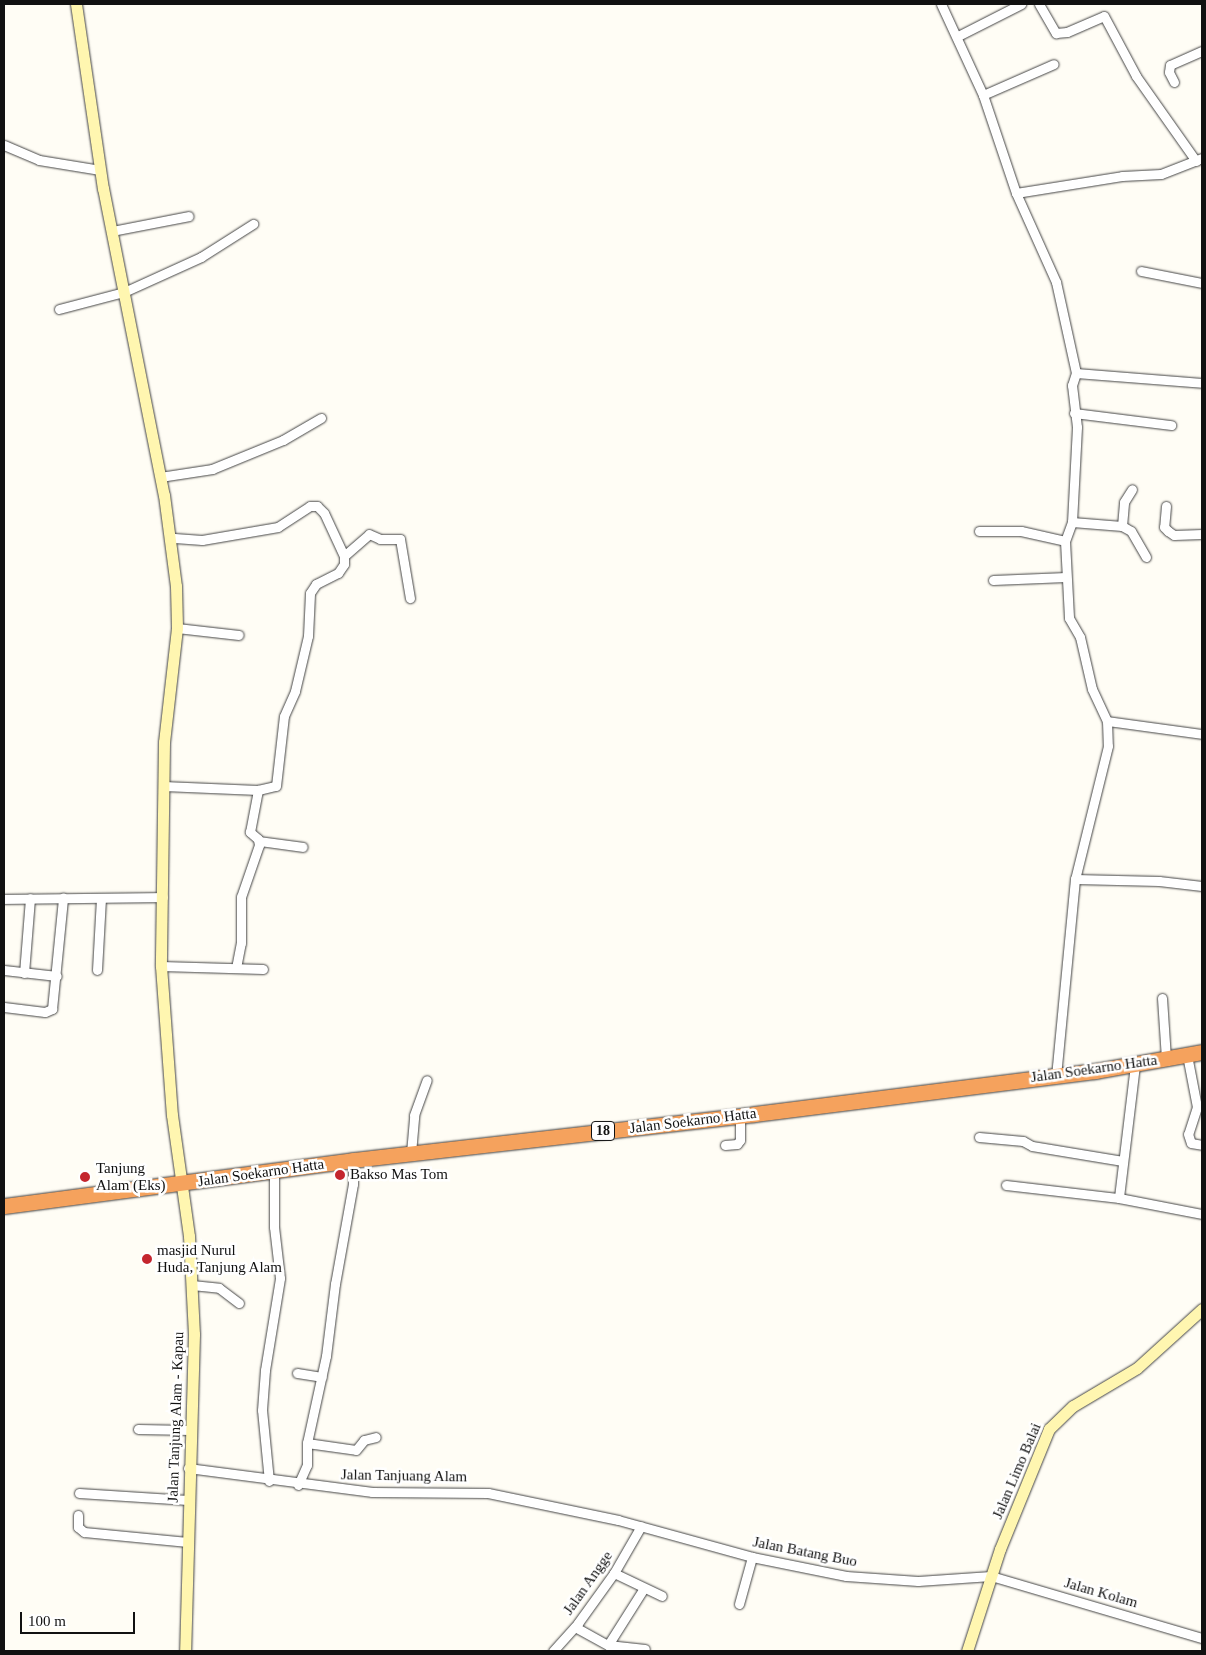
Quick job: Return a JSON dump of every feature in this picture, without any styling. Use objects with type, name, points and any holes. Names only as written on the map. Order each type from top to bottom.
[{"type":"highway","name":"Jalan Soekarno Hatta","points":[[4,1206],[184,1184],[353,1160],[740,1116],[1056,1076],[1135,1065],[1195,1053]]},
{"type":"street","name":"Jalan Tanjung Alam - Kapau","points":[[76,4],[100,170],[171,538],[177,628],[164,742],[161,966],[172,1115],[184,1184],[194,1334],[188,1468],[185,1651]]},
{"type":"street","points":[[941,4],[958,36],[983,96],[1016,193],[1056,282],[1076,373],[1072,386],[1077,426],[1072,522],[1065,541],[1069,618],[1080,637],[1092,690],[1107,721],[1104,768],[1075,879],[1056,1076]]},
{"type":"street","points":[[958,36],[1021,4]]},
{"type":"street","points":[[1016,193],[1122,176],[1160,174],[1199,160],[1136,76],[1104,16],[1067,32],[1056,33],[1039,4]]},
{"type":"street","points":[[1174,82],[1169,72],[1170,65],[1202,51]]},
{"type":"street","points":[[983,96],[1054,64]]},
{"type":"street","points":[[4,145],[39,160],[100,170]]},
{"type":"street","points":[[112,231],[189,216]]},
{"type":"street","points":[[59,308],[124,292],[201,257],[254,224]]},
{"type":"street","points":[[1141,271],[1202,284]]},
{"type":"street","points":[[1076,373],[1202,383]]},
{"type":"street","points":[[1074,413],[1171,425]]},
{"type":"street","points":[[160,477],[212,469],[284,440],[321,418]]},
{"type":"street","points":[[1122,526],[1124,502],[1132,489]]},
{"type":"street","points":[[163,786],[258,790],[272,788],[278,779],[284,716],[296,691],[308,636],[310,593],[316,584],[342,569],[344,556],[324,513],[317,506],[310,506],[278,527],[202,540],[171,538]]},
{"type":"street","points":[[1166,506],[1164,527],[1174,535],[1202,534]]},
{"type":"street","points":[[1072,522],[1122,526],[1131,531],[1146,557]]},
{"type":"street","points":[[979,531],[1014,530],[1065,541]]},
{"type":"street","points":[[344,556],[369,534],[380,539],[400,539],[410,598]]},
{"type":"street","points":[[994,580],[1066,577]]},
{"type":"street","points":[[177,628],[239,635]]},
{"type":"street","points":[[1107,721],[1202,734]]},
{"type":"street","points":[[258,790],[250,832],[259,842],[303,847]]},
{"type":"street","points":[[236,968],[241,943],[241,897],[259,842]]},
{"type":"street","points":[[1075,879],[1159,881],[1202,886]]},
{"type":"street","points":[[4,899],[162,897]]},
{"type":"street","points":[[24,973],[30,898]]},
{"type":"street","points":[[4,1007],[49,1011],[54,1005],[63,898]]},
{"type":"street","points":[[97,970],[101,898]]},
{"type":"street","points":[[161,966],[263,969]]},
{"type":"street","points":[[4,970],[57,976]]},
{"type":"street","points":[[1162,998],[1166,1059]]},
{"type":"street","points":[[1195,1053],[1200,1107],[1188,1134],[1191,1143],[1202,1145]]},
{"type":"street","points":[[1119,1198],[1135,1065]]},
{"type":"street","points":[[411,1154],[414,1115],[427,1080]]},
{"type":"street","points":[[725,1145],[737,1144],[740,1140],[740,1116]]},
{"type":"street","points":[[979,1137],[1023,1141],[1032,1146],[1123,1161]]},
{"type":"street","points":[[298,1485],[307,1465],[307,1443],[322,1377],[353,1184],[353,1160]]},
{"type":"street","points":[[270,1481],[262,1410],[265,1370],[280,1278],[274,1227],[274,1170]]},
{"type":"street","points":[[1006,1185],[1119,1198],[1202,1214]]},
{"type":"street","points":[[192,1285],[219,1288],[239,1303]]},
{"type":"street","name":"Jalan Limo Balai","points":[[967,1651],[991,1576],[1050,1429],[1073,1406],[1137,1368],[1202,1309]]},
{"type":"street","points":[[297,1373],[322,1377]]},
{"type":"street","points":[[138,1429],[190,1430]]},
{"type":"street","points":[[307,1443],[356,1450],[364,1440],[376,1437]]},
{"type":"street","name":"Jalan Tanjuang Alam","points":[[188,1468],[298,1485],[372,1492],[488,1493],[618,1520]]},
{"type":"street","points":[[80,1493],[188,1500]]},
{"type":"street","points":[[78,1515],[78,1527],[84,1532],[188,1542]]},
{"type":"street","name":"Jalan Batang Buo","points":[[618,1520],[752,1557],[846,1576],[918,1581],[991,1576]]},
{"type":"street","name":"Jalan Angge","points":[[553,1651],[576,1627],[614,1573],[641,1526]]},
{"type":"street","points":[[739,1604],[752,1557]]},
{"type":"street","points":[[614,1573],[662,1596]]},
{"type":"street","name":"Jalan Kolam","points":[[991,1576],[1202,1638]]},
{"type":"street","points":[[608,1645],[644,1588]]},
{"type":"street","points":[[576,1627],[608,1645],[645,1649]]},
{"type":"place","name":"Bakso Mas Tom","points":[[340,1175]]},
{"type":"place","name":"Tanjung Alam (Eks)","points":[[85,1177]]},
{"type":"place","name":"masjid Nurul Huda, Tanjung Alam","points":[[147,1259]]}]
